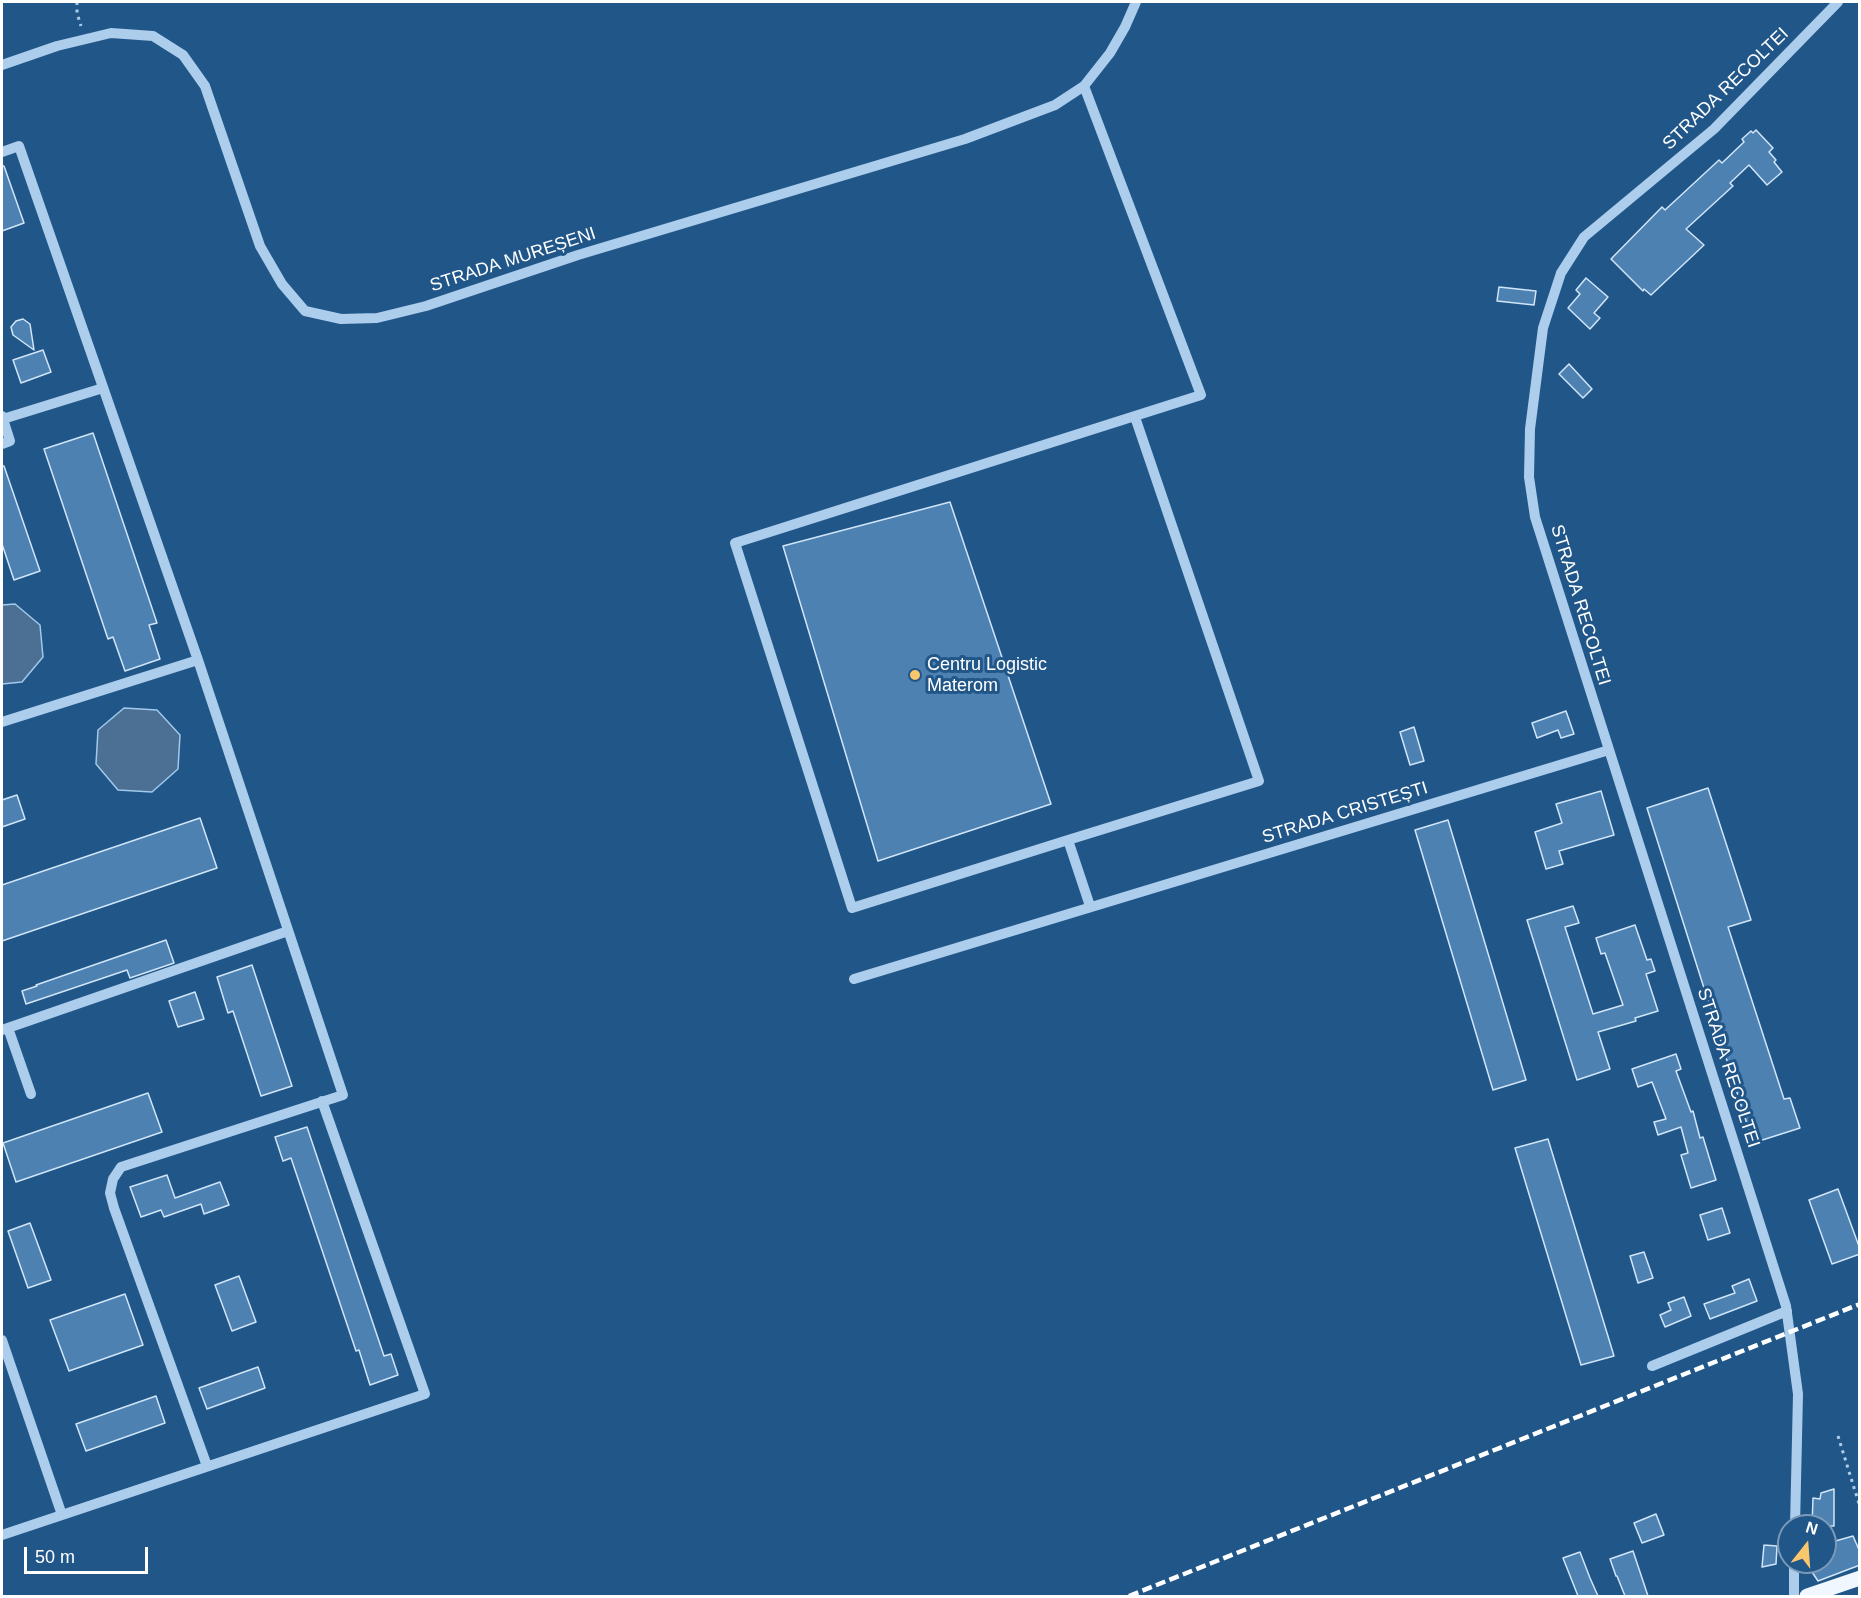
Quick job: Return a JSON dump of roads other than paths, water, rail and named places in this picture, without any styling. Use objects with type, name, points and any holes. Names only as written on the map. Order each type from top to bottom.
[{"type":"main road","points":[[1807,1596],[1860,1578]]},
{"type":"street","name":"STRADA MUREȘENI","points":[[2,65],[57,46],[111,33],[153,36],[183,56],[205,86],[260,246],[282,284],[306,311],[341,319],[377,318],[426,306],[578,255],[965,139],[1055,105],[1084,86],[1110,53],[1136,2]]},
{"type":"street","name":"STRADA RECOLTEI","points":[[1795,1514],[1797,1394],[1787,1311],[1535,517],[1528,477],[1530,429],[1543,328],[1561,273],[1584,237],[1714,129],[1838,2]]},
{"type":"street","points":[[1084,86],[1201,395],[735,543],[852,908],[1259,781],[1135,417]]},
{"type":"street","points":[[2,152],[19,146],[198,660],[343,1095],[121,1167],[113,1179],[110,1193],[114,1208],[207,1466]]},
{"type":"street","points":[[2,444],[10,441],[2,417],[103,388]]},
{"type":"street","points":[[2,722],[198,660]]},
{"type":"street","name":"STRADA CRISTEȘTI","points":[[854,979],[1608,750]]},
{"type":"street","points":[[1068,840],[1090,906]]},
{"type":"street","points":[[31,1094],[5,1029],[288,931]]},
{"type":"street","points":[[2,1535],[425,1394],[322,1101]]},
{"type":"street","points":[[1652,1366],[1787,1311]]},
{"type":"street","points":[[2,1340],[62,1515]]},
{"type":"street","points":[[1794,1574],[1794,1596]]},
{"type":"water","points":[[15,604],[40,625],[43,657],[22,682],[2,684],[2,605]]},
{"type":"water","points":[[124,708],[157,710],[180,735],[178,769],[152,792],[118,790],[96,764],[98,730]]},
{"type":"railway","points":[[1129,1596],[1860,1304]]},
{"type":"place","name":"Centru Logistic Materom","points":[[915,675]]}]
